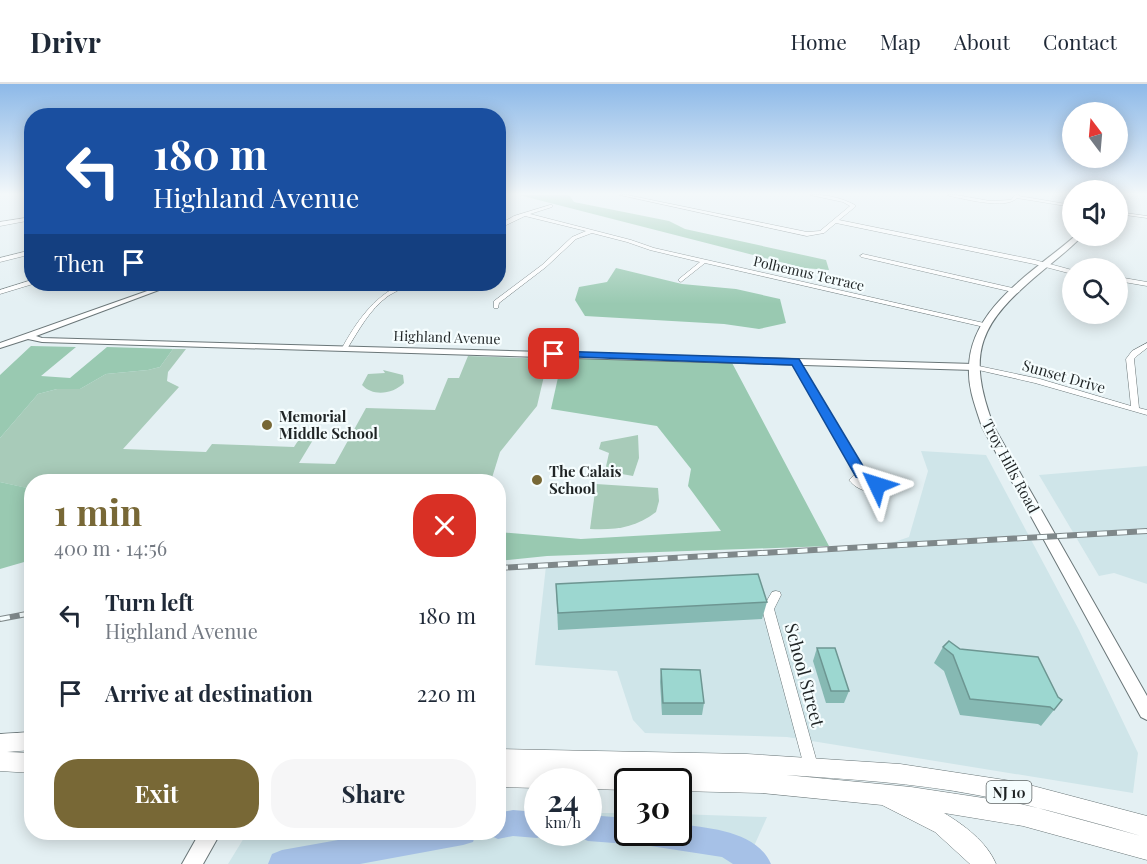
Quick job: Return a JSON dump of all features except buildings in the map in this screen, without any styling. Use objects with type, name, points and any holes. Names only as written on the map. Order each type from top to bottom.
[{"type":"main road","name":"Troy Hills Road","points":[[1068,246],[1017,291],[984,325],[977,340],[974,367],[978,398],[988,427],[1147,712]]},
{"type":"main road","points":[[0,743],[24,743]]},
{"type":"main road","name":"NJ 10","points":[[506,759],[811,766],[974,784],[1094,811],[1147,827]]},
{"type":"main road","points":[[0,761],[24,762]]},
{"type":"main road","name":"NJ 10","points":[[506,777],[761,783],[960,803],[1023,815],[1147,849]]},
{"type":"main road","points":[[874,794],[899,802],[945,826],[965,841],[985,864]]},
{"type":"main road","points":[[192,864],[206,840]]},
{"type":"street","points":[[496,308],[496,302],[544,266],[574,238],[590,231]]},
{"type":"street","name":"Polhemus Terrace","points":[[592,231],[652,249],[984,325]]},
{"type":"street","points":[[795,231],[807,234],[822,231]]},
{"type":"street","points":[[886,231],[1062,269]]},
{"type":"street","points":[[0,260],[24,254]]},
{"type":"street","points":[[862,256],[1017,291]]},
{"type":"street","points":[[681,280],[704,261]]},
{"type":"street","points":[[1128,281],[1147,284]]},
{"type":"street","points":[[0,292],[24,284]]},
{"type":"street","points":[[0,346],[153,291]]},
{"type":"street","points":[[345,348],[372,305],[391,291]]},
{"type":"street","name":"Highland Avenue","points":[[28,336],[42,340],[974,367]]},
{"type":"street","points":[[1135,410],[1130,359],[1135,352],[1147,345]]},
{"type":"street","points":[[795,362],[861,474]]},
{"type":"street","name":"Sunset Drive","points":[[974,367],[1044,383],[1147,413]]},
{"type":"street","name":"School Street","points":[[776,595],[768,609],[811,766]]},
{"type":"shaded area","points":[[921,451],[986,455],[1079,630],[1138,753],[1133,793],[787,737],[645,733],[633,720],[617,671],[535,665],[546,566],[874,549],[909,537],[928,471]]},
{"type":"shaded area","points":[[1147,466],[1147,584],[1114,573],[1099,576],[1039,475]]},
{"type":"shaded area","points":[[506,811],[524,812],[524,846],[602,846],[602,813],[614,813],[614,846],[692,846],[692,814],[767,817],[746,864],[228,864],[243,840],[506,840]]},
{"type":"green space","points":[[661,231],[696,231],[826,260],[829,270],[804,268]]},
{"type":"green space","points":[[616,268],[682,284],[736,289],[780,299],[786,323],[759,329],[724,324],[585,316],[575,300],[579,287],[607,282]]},
{"type":"green space","points":[[31,346],[76,347],[41,376],[70,378],[107,347],[173,349],[160,367],[106,374],[80,389],[57,389],[38,394],[0,438],[0,375]]},
{"type":"green space","points":[[173,349],[186,349],[168,372],[167,381],[179,387],[123,449],[206,452],[212,444],[294,447],[305,430],[319,430],[299,463],[335,464],[366,408],[435,410],[448,378],[459,378],[468,356],[548,359],[537,406],[500,452],[493,474],[24,474],[24,487],[0,482],[0,438],[38,394],[57,389],[80,389],[106,374],[160,367]]},
{"type":"green space","points":[[563,355],[730,359],[829,546],[547,556],[506,560],[506,533],[581,539],[721,531],[688,486],[691,469],[657,426],[551,409]]},
{"type":"green space","points":[[383,370],[403,375],[404,383],[394,390],[383,393],[377,393],[362,385],[368,374],[385,373]]},
{"type":"green space","points":[[638,435],[639,458],[633,476],[605,471],[609,453],[599,449],[601,442]]},
{"type":"green space","points":[[0,482],[24,487],[24,562],[0,569]]},
{"type":"green space","points":[[596,484],[658,488],[659,501],[656,512],[633,525],[590,529]]},
{"type":"waterway","points":[[506,824],[524,824]]},
{"type":"waterway","points":[[602,829],[614,830]]},
{"type":"waterway","points":[[692,839],[727,844],[757,864]]},
{"type":"waterway","points":[[282,864],[418,840]]},
{"type":"railway","points":[[506,568],[1147,531]]},
{"type":"railway","points":[[0,619],[24,614]]},
{"type":"place","name":"Memorial Middle School","points":[[267,425]]},
{"type":"place","name":"The Calais School","points":[[537,480]]},
{"type":"route","points":[[554,354],[795,362],[861,474],[875,478],[877,485]]}]
